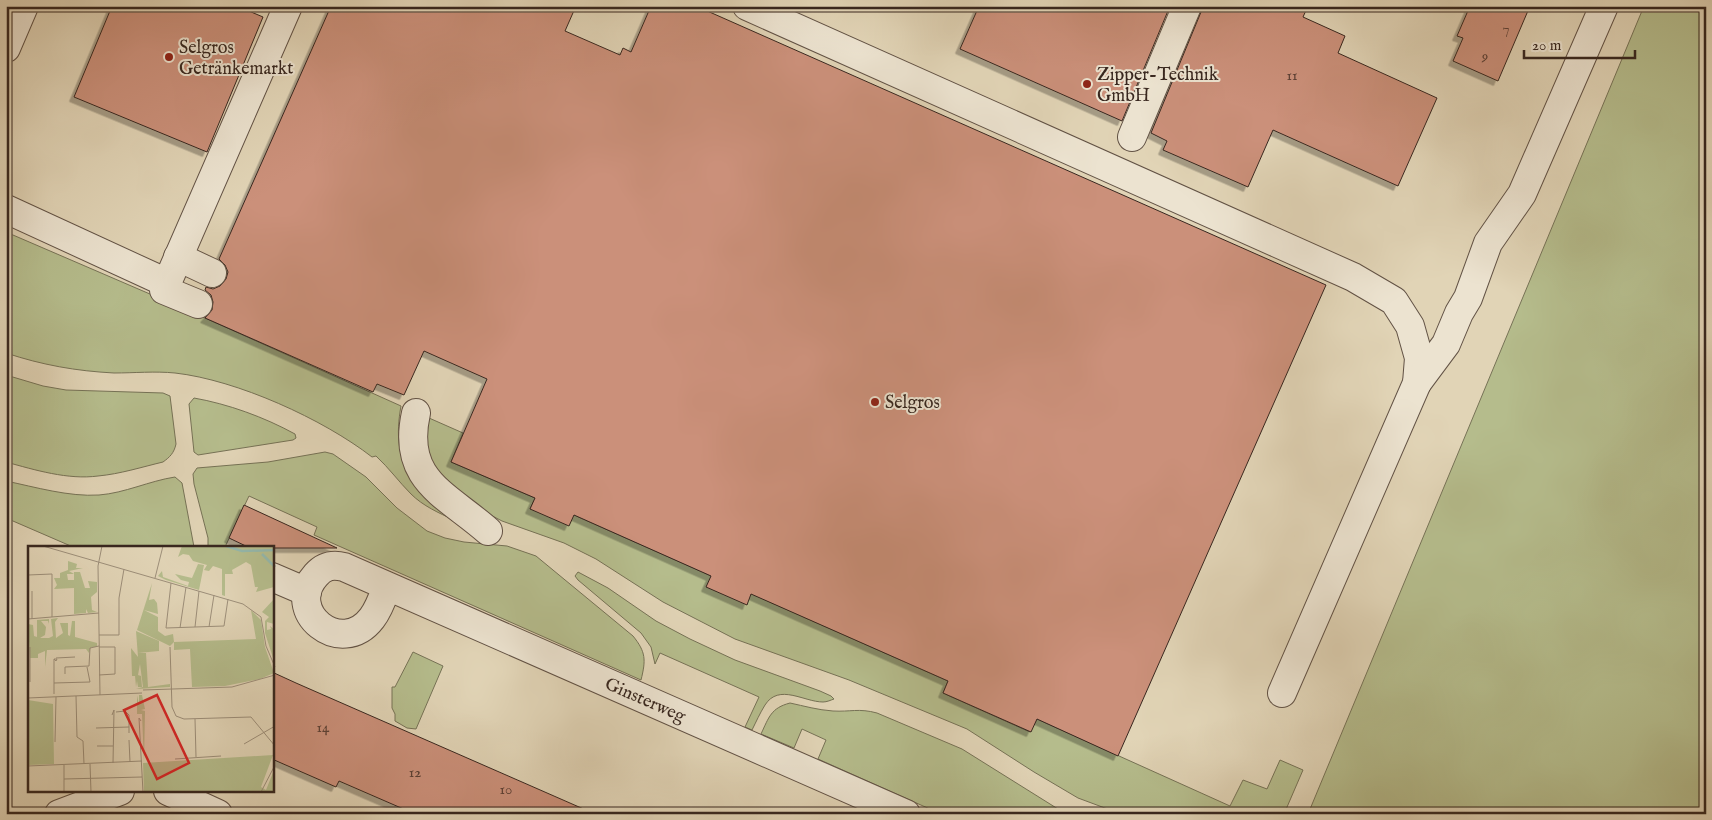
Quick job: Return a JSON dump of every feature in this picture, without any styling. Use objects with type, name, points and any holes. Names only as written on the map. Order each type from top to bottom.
[{"type":"street","points":[[6,48],[24,6]]},
{"type":"street","points":[[198,304],[164,290],[288,6]]},
{"type":"street","points":[[747,6],[1353,277],[1394,301],[1410,326],[1418,358],[1417,383]]},
{"type":"street","points":[[1132,137],[1187,6]]},
{"type":"street","points":[[1282,693],[1417,383],[1446,344],[1459,313],[1468,298],[1488,243],[1522,194],[1604,6]]},
{"type":"street","points":[[6,209],[167,282]]},
{"type":"street","points":[[178,257],[212,273]]},
{"type":"street","points":[[416,413],[412,430],[418,468],[429,483],[448,500],[470,515],[488,532]]},
{"type":"street","name":"Ginsterweg","points":[[307,592],[310,584],[328,566],[344,567],[906,814]]},
{"type":"street","points":[[274,578],[307,592],[307,605],[317,623],[322,628],[333,633],[342,634],[362,628],[372,618],[387,586]]},
{"type":"street","points":[[59,814],[117,792]]},
{"type":"street","points":[[170,792],[218,814]]},
{"type":"green space","points":[[1644,6],[1706,6],[1706,814],[1308,814]]},
{"type":"green space","points":[[6,232],[194,313],[401,406],[399,446],[409,474],[419,488],[454,520],[431,509],[416,498],[376,456],[372,457],[329,429],[304,416],[252,393],[199,377],[175,373],[86,371],[59,367],[6,353]]},
{"type":"green space","points":[[6,375],[43,386],[66,390],[163,393],[170,396],[176,444],[174,450],[163,462],[114,474],[87,477],[52,474],[6,462]]},
{"type":"green space","points":[[194,398],[220,404],[258,417],[295,434],[296,438],[198,455],[194,452],[189,404]]},
{"type":"green space","points":[[429,418],[463,433],[451,462],[535,498],[530,509],[574,515],[948,681],[943,693],[1030,732],[1037,719],[1230,806],[1243,780],[1267,789],[1280,760],[1303,770],[1284,814],[1121,814],[1078,798],[967,729],[849,680],[735,639],[663,602],[596,559],[564,543],[502,521],[479,509],[461,497],[432,466],[426,442]]},
{"type":"green space","points":[[325,452],[333,454],[366,477],[397,508],[427,531],[445,538],[464,542],[507,546],[536,556],[633,636],[644,656],[641,680],[314,535],[317,527],[249,496],[225,546],[208,546],[208,538],[194,484],[193,474],[197,468],[268,462]]},
{"type":"green space","points":[[175,477],[182,483],[194,546],[71,546],[6,518],[6,481],[64,493],[99,495],[118,492]]},
{"type":"green space","points":[[578,572],[608,588],[656,621],[690,639],[735,660],[820,691],[834,699],[823,702],[792,695],[777,695],[765,705],[752,730],[745,727],[759,697],[660,653],[655,664],[651,647],[641,633],[578,580],[575,576]]},
{"type":"green space","points":[[413,652],[443,666],[416,729],[407,728],[395,721],[395,714],[392,708],[392,687],[395,687]]},
{"type":"green space","points":[[790,703],[827,710],[860,710],[877,713],[962,749],[1066,814],[941,814],[818,759],[826,740],[802,729],[794,748],[761,734],[771,714]]},
{"type":"building","name":"Selgros Getränkemarkt","points":[[112,6],[237,6],[263,17],[207,152],[74,97]]},
{"type":"building","name":"Selgros","points":[[331,6],[576,6],[565,31],[620,55],[623,48],[631,52],[651,6],[696,6],[1326,285],[1118,756],[1037,719],[1031,732],[943,693],[948,681],[751,594],[747,605],[706,587],[711,576],[574,515],[569,526],[530,509],[535,498],[451,462],[487,379],[424,351],[404,395],[377,384],[373,392],[205,318],[212,310],[213,302],[211,295],[205,290],[206,287],[213,289],[220,286],[226,279],[228,272],[225,265],[219,259]]},
{"type":"building","name":"Zipper-Technik GmbH","points":[[979,6],[1170,6],[1122,121],[960,49]]},
{"type":"building","points":[[1202,6],[1308,6],[1303,17],[1345,36],[1338,53],[1437,98],[1398,186],[1273,130],[1248,187],[1163,150],[1167,141],[1151,133]]},
{"type":"building","points":[[1470,6],[1530,6],[1498,81],[1453,61],[1463,38],[1457,36]]},
{"type":"building","points":[[244,505],[337,548],[246,546],[229,538]]},
{"type":"building","points":[[274,673],[595,814],[415,814],[339,781],[336,787],[274,760]]},
{"type":"place","name":"Selgros Getränkemarkt","points":[[169,57]]},
{"type":"place","name":"Zipper-Technik GmbH","points":[[1087,84]]},
{"type":"place","name":"Selgros","points":[[875,402]]}]
